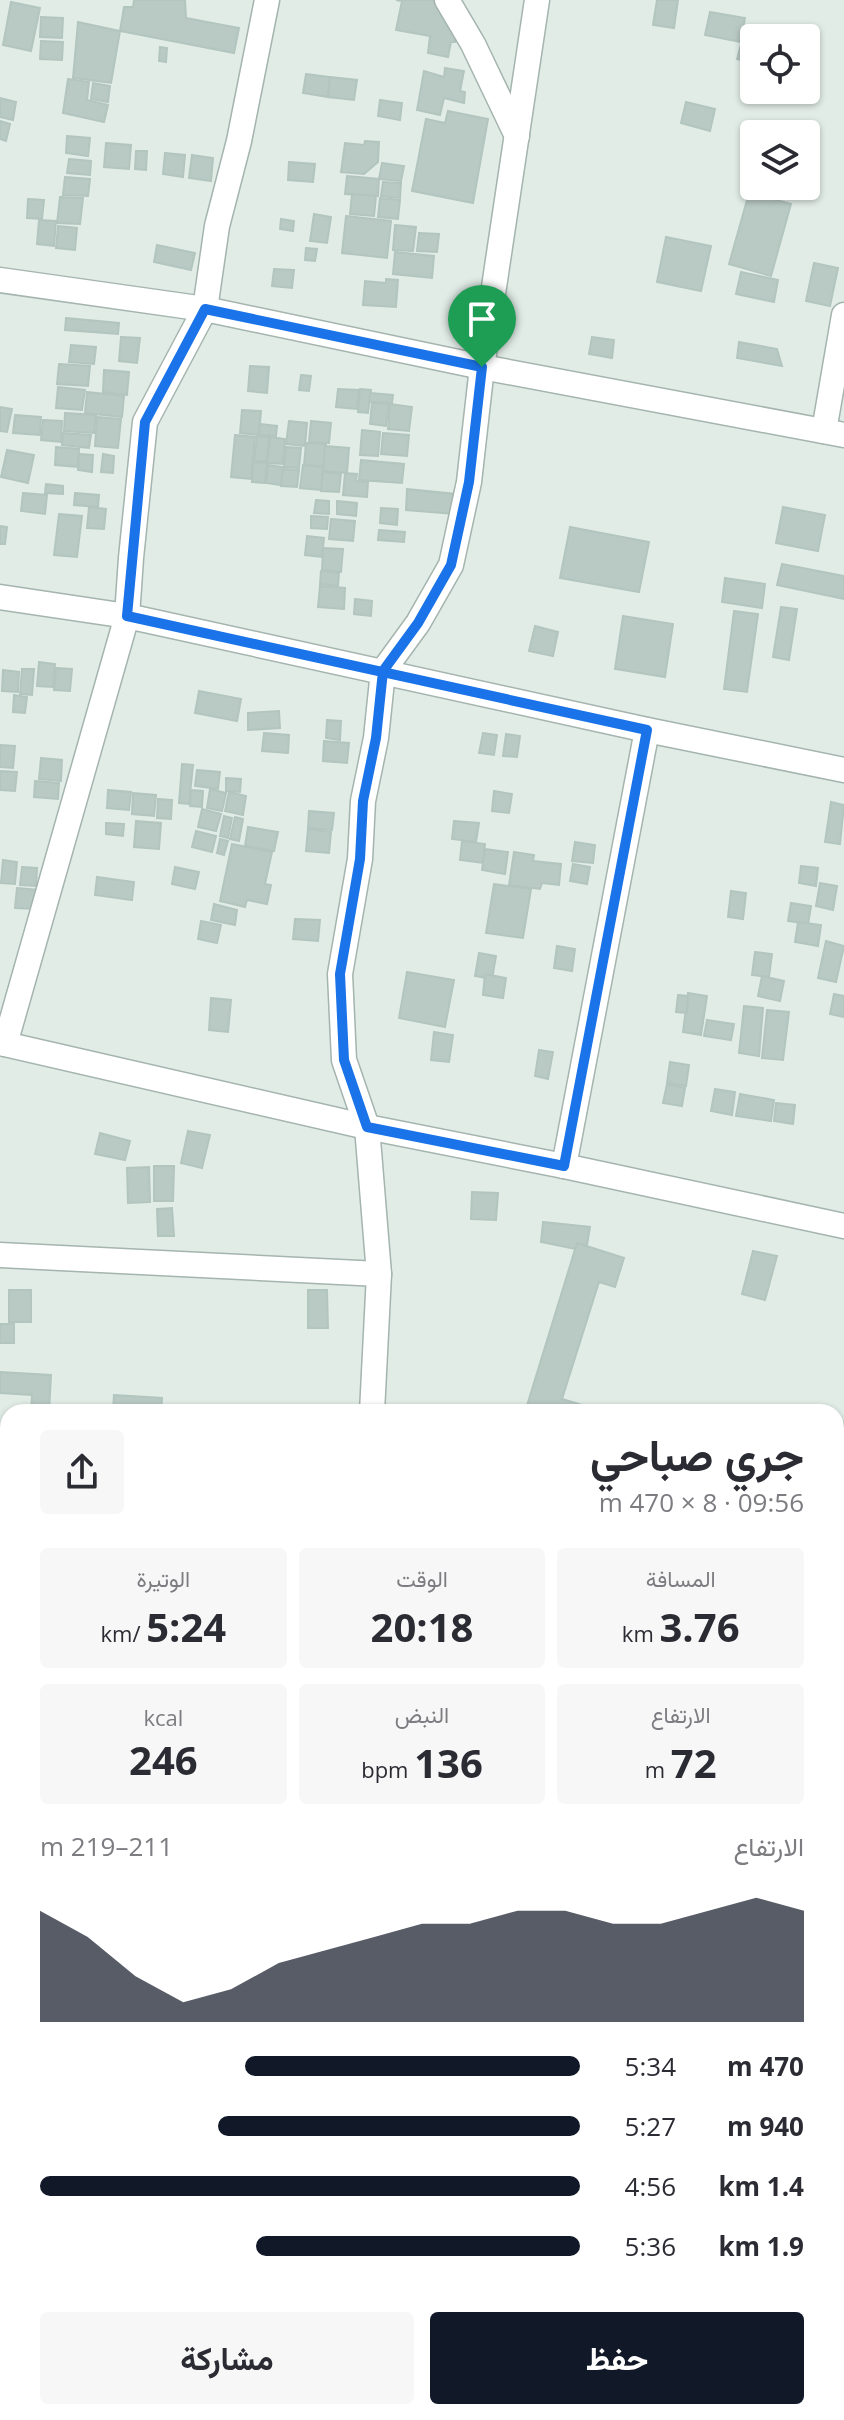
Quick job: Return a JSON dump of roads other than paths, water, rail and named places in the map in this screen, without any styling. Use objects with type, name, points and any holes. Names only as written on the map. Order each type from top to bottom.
[{"type":"street","points":[[267,0],[239,141],[217,226],[205,309],[145,422],[127,616],[2,1043],[367,1127],[844,1226]]},
{"type":"street","points":[[447,0],[473,44],[517,136]]},
{"type":"street","points":[[372,1404],[379,1274],[367,1127],[344,1060],[340,974],[360,859],[363,801],[376,738],[383,671],[418,623],[451,565],[469,482],[482,367],[537,0]]},
{"type":"street","points":[[0,280],[205,309],[482,367],[834,433],[844,315]]},
{"type":"street","points":[[3,596],[127,616],[844,770]]},
{"type":"street","points":[[564,1166],[647,730]]},
{"type":"street","points":[[0,1255],[379,1274]]}]
